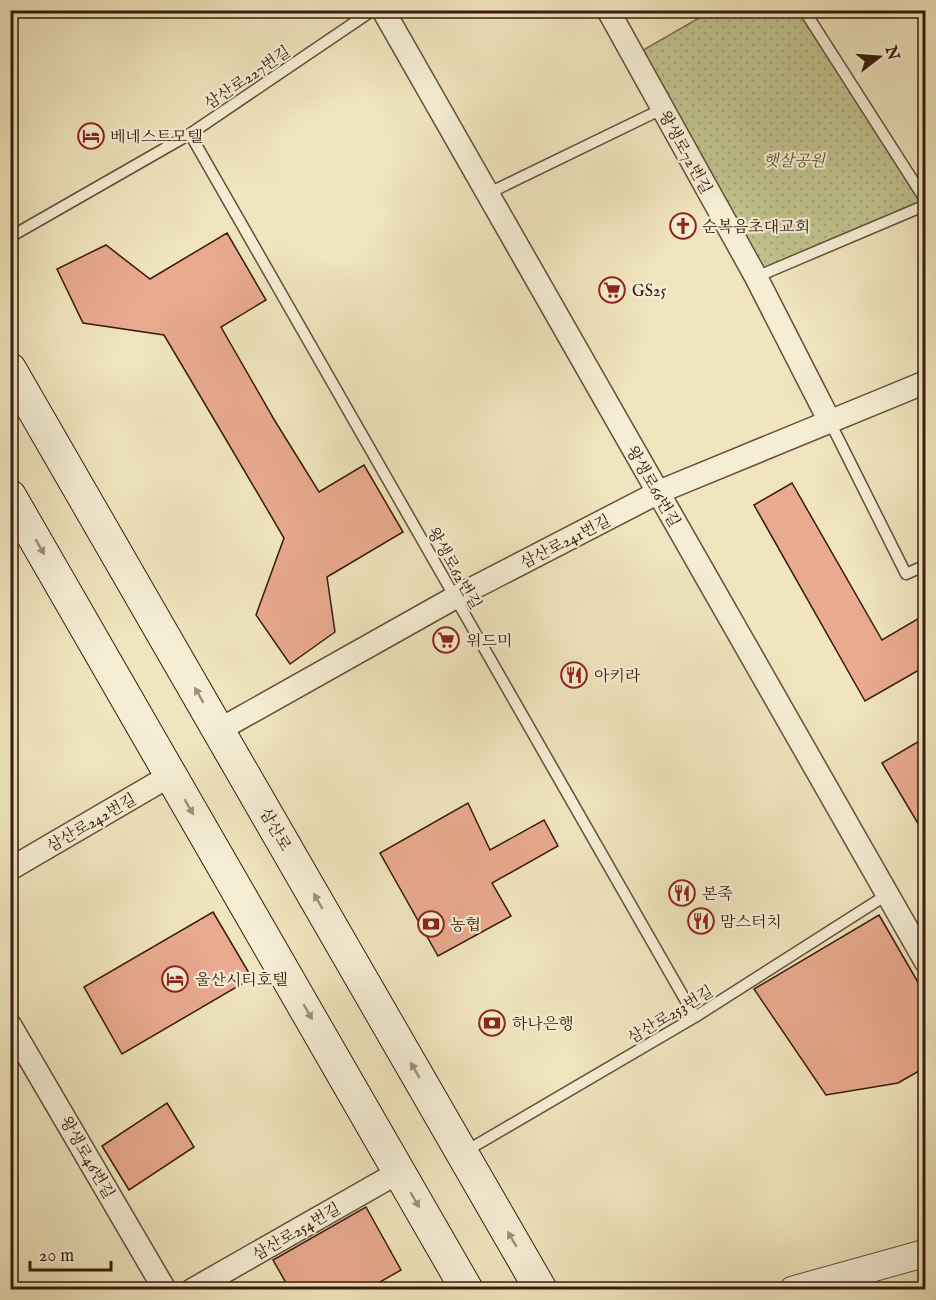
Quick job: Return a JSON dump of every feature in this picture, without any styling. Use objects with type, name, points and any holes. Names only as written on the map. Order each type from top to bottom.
[{"type":"main road","name":"삼산로","points":[[10,369],[541,1290]]},
{"type":"main road","points":[[10,496],[467,1290]]},
{"type":"street","name":"왕생로66번길","points":[[383,10],[926,962]]},
{"type":"street","name":"왕생로72번길","points":[[608,10],[756,277],[830,422]]},
{"type":"street","name":"삼산로241번길","points":[[219,730],[454,598],[658,493],[926,382]]},
{"type":"street","name":"삼산로242번길","points":[[10,869],[171,776]]},
{"type":"street","name":"왕생로46번길","points":[[10,1025],[165,1290]]},
{"type":"street","name":"삼산로254번길","points":[[192,1290],[399,1172]]},
{"type":"street","points":[[793,1290],[926,1253]]},
{"type":"lane","name":"삼산로227번길","points":[[10,237],[190,134],[374,10]]},
{"type":"lane","points":[[804,10],[926,201]]},
{"type":"lane","points":[[487,194],[662,108]]},
{"type":"lane","name":"왕생로62번길","points":[[190,134],[695,1017]]},
{"type":"lane","points":[[756,277],[926,205]]},
{"type":"lane","points":[[830,422],[906,574],[926,565]]},
{"type":"lane","name":"삼산로253번길","points":[[463,1153],[695,1017],[888,894]]},
{"type":"green space","name":"햇살공원","points":[[711,11],[804,11],[925,201],[756,277],[633,56]]},
{"type":"building","points":[[227,233],[266,300],[221,327],[275,421],[319,492],[364,465],[403,532],[327,577],[335,632],[290,664],[256,615],[284,538],[218,426],[164,335],[83,323],[57,269],[106,245],[150,279]]},
{"type":"building","points":[[792,483],[882,640],[926,614],[926,666],[865,701],[754,505]]},
{"type":"building","points":[[926,737],[926,837],[882,763]]},
{"type":"building","points":[[468,803],[490,850],[544,820],[558,846],[492,883],[511,916],[438,956],[380,853]]},
{"type":"building","name":"울산시티호텔","points":[[213,912],[252,978],[122,1054],[84,987]]},
{"type":"building","points":[[879,915],[926,996],[926,1067],[898,1083],[826,1095],[754,989]]},
{"type":"building","points":[[167,1103],[194,1147],[129,1190],[102,1146]]},
{"type":"building","points":[[366,1207],[401,1270],[366,1290],[290,1290],[273,1260]]},
{"type":"place","name":"베네스트모텔","points":[[91,136]]},
{"type":"place","name":"순복음초대교회","points":[[683,226]]},
{"type":"place","name":"GS25","points":[[612,290]]},
{"type":"place","name":"위드미","points":[[446,640]]},
{"type":"place","name":"아키라","points":[[574,675]]},
{"type":"place","name":"본죽","points":[[682,893]]},
{"type":"place","name":"맘스터치","points":[[701,921]]},
{"type":"place","name":"농협","points":[[431,924]]},
{"type":"place","name":"울산시티호텔","points":[[175,979]]},
{"type":"place","name":"하나은행","points":[[492,1023]]}]
